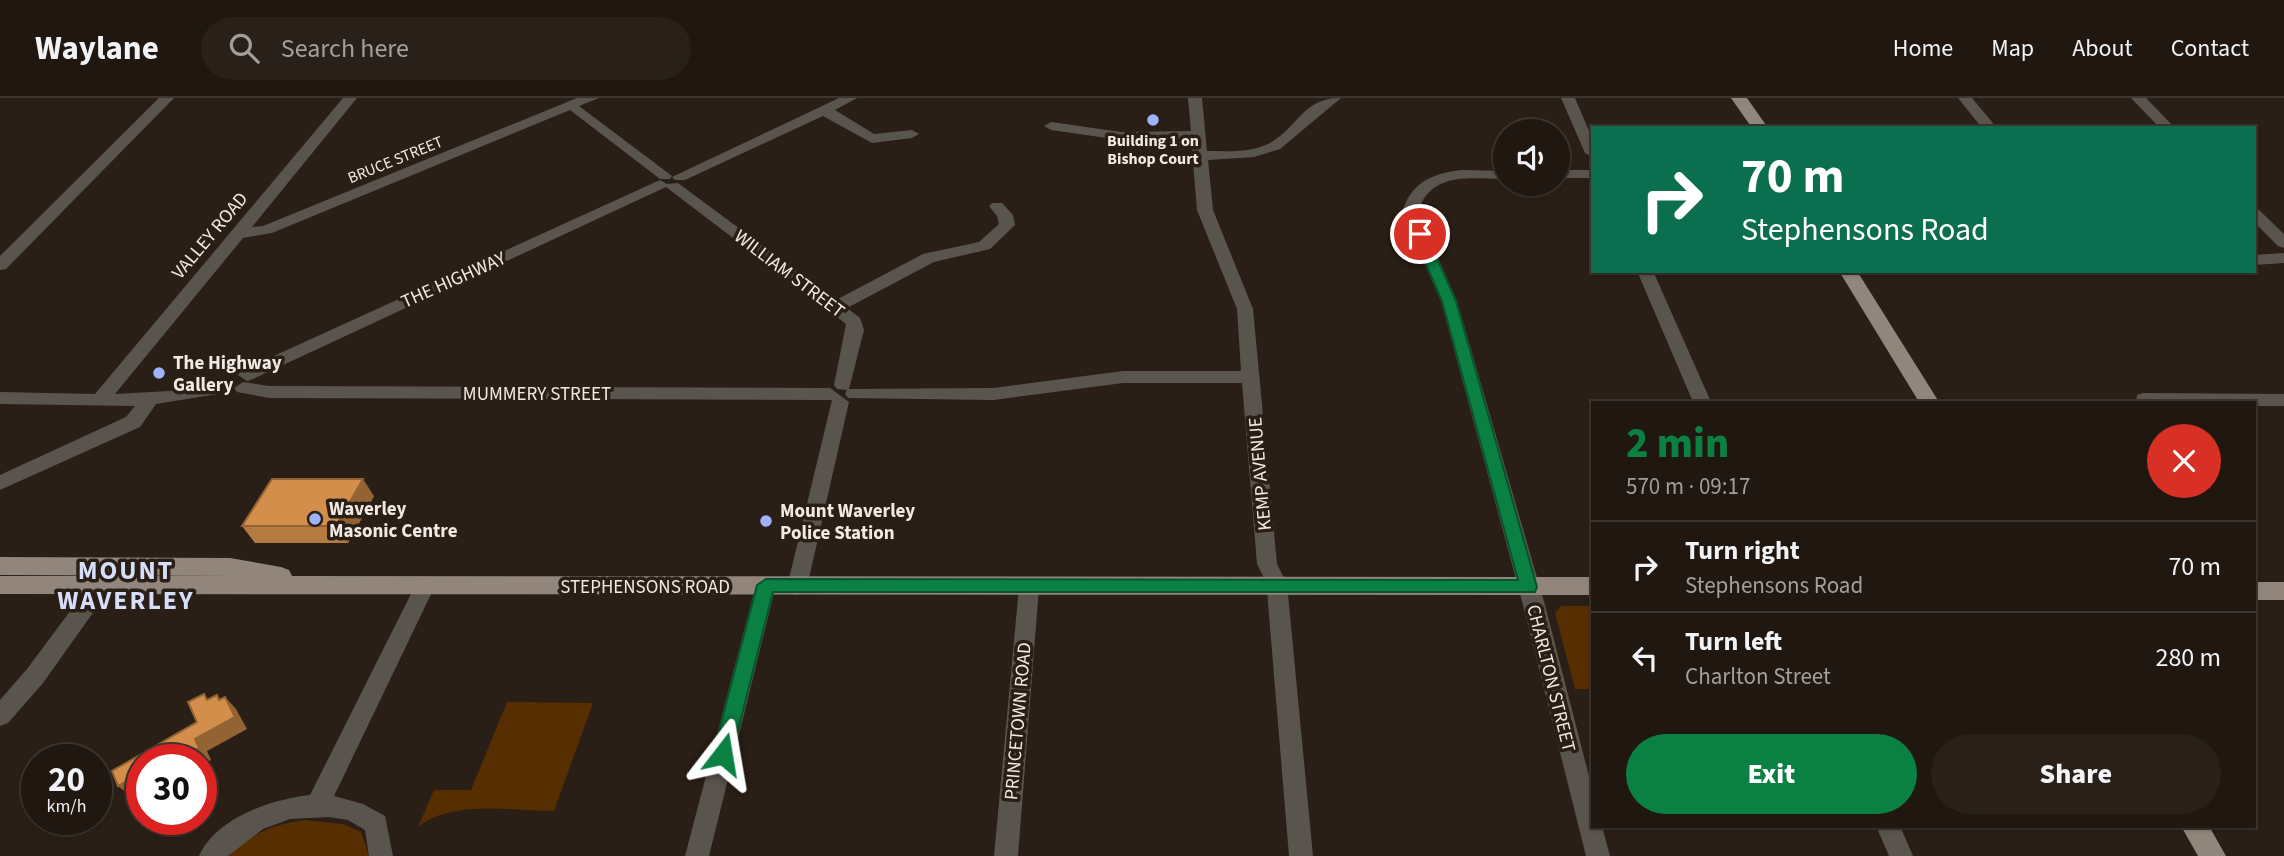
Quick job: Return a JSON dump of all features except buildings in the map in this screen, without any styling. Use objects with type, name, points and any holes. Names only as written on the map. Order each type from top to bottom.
[{"type":"main road","points":[[1739,98],[1759,126]]},
{"type":"main road","points":[[1749,98],[1759,126]]},
{"type":"main road","points":[[1849,273],[1928,401]]},
{"type":"main road","name":"STEPHENSONS ROAD","points":[[0,566],[108,576]]},
{"type":"main road","name":"STEPHENSONS ROAD","points":[[0,585],[108,576],[224,576],[327,584],[425,586],[1591,586]]},
{"type":"main road","points":[[2256,591],[2284,591]]},
{"type":"main road","points":[[2195,828],[2213,856]]},
{"type":"street","points":[[0,265],[167,98]]},
{"type":"street","name":"VALLEY ROAD","points":[[101,399],[351,98]]},
{"type":"street","name":"THE HIGHWAY","points":[[0,398],[101,399],[197,395],[223,388],[231,378],[245,381],[268,363],[850,98]]},
{"type":"street","name":"KEMP AVENUE","points":[[1195,98],[1205,210],[1245,309],[1267,565],[1277,584],[1301,856]]},
{"type":"street","points":[[1199,155],[1256,154],[1274,147],[1314,110],[1334,98]]},
{"type":"street","points":[[1568,98],[1591,151]]},
{"type":"street","points":[[1965,98],[1988,126]]},
{"type":"street","points":[[2138,98],[2166,126]]},
{"type":"street","name":"BRUCE STREET","points":[[237,234],[266,230],[575,103]]},
{"type":"street","name":"WILLIAM STREET","points":[[575,103],[669,181],[854,322],[855,330],[842,394],[797,587]]},
{"type":"street","points":[[824,110],[872,139],[912,134]]},
{"type":"street","points":[[1051,125],[1121,136],[1197,135]]},
{"type":"street","points":[[1570,174],[1591,174]]},
{"type":"street","name":"CHARLTON STREET","points":[[1493,175],[1440,177],[1422,186],[1412,197],[1410,212],[1449,301],[1529,587],[1598,856]]},
{"type":"street","points":[[836,307],[929,258],[984,246],[1007,225],[1005,215],[997,206]]},
{"type":"street","points":[[2256,215],[2284,243]]},
{"type":"street","points":[[2256,260],[2284,258]]},
{"type":"street","points":[[1645,273],[1702,401]]},
{"type":"street","name":"MUMMERY STREET","points":[[245,381],[283,392],[994,394],[1123,377],[1250,377]]},
{"type":"street","points":[[0,483],[133,422],[152,397]]},
{"type":"street","points":[[2143,399],[2284,400]]},
{"type":"street","points":[[0,716],[35,676],[108,576]]},
{"type":"street","points":[[697,856],[766,585]]},
{"type":"street","points":[[316,807],[425,586]]},
{"type":"street","name":"PRINCETOWN ROAD","points":[[1006,856],[1029,587]]},
{"type":"street","points":[[211,856],[247,823],[276,810],[316,807],[348,809],[376,824],[381,856]]},
{"type":"street","points":[[1889,828],[1901,856]]},
{"type":"shaded area","points":[[1561,606],[1591,606],[1591,689],[1575,689],[1555,613]]},
{"type":"shaded area","points":[[507,702],[593,703],[554,811],[483,808],[465,810],[432,818],[418,827],[434,790],[471,790]]},
{"type":"shaded area","points":[[305,820],[343,824],[361,832],[369,856],[227,856],[263,831]]},
{"type":"place","name":"Building 1 on Bishop Court","points":[[1153,120]]},
{"type":"place","name":"The Highway Gallery","points":[[159,373]]},
{"type":"place","name":"Waverley Masonic Centre","points":[[315,519]]},
{"type":"place","name":"Mount Waverley Police Station","points":[[766,521]]},
{"type":"district","name":"MOUNT WAVERLEY","points":[[126,585]]},
{"type":"route","points":[[723,754],[766,585],[1163,587],[1277,584],[1529,587],[1449,301],[1420,234]]}]
